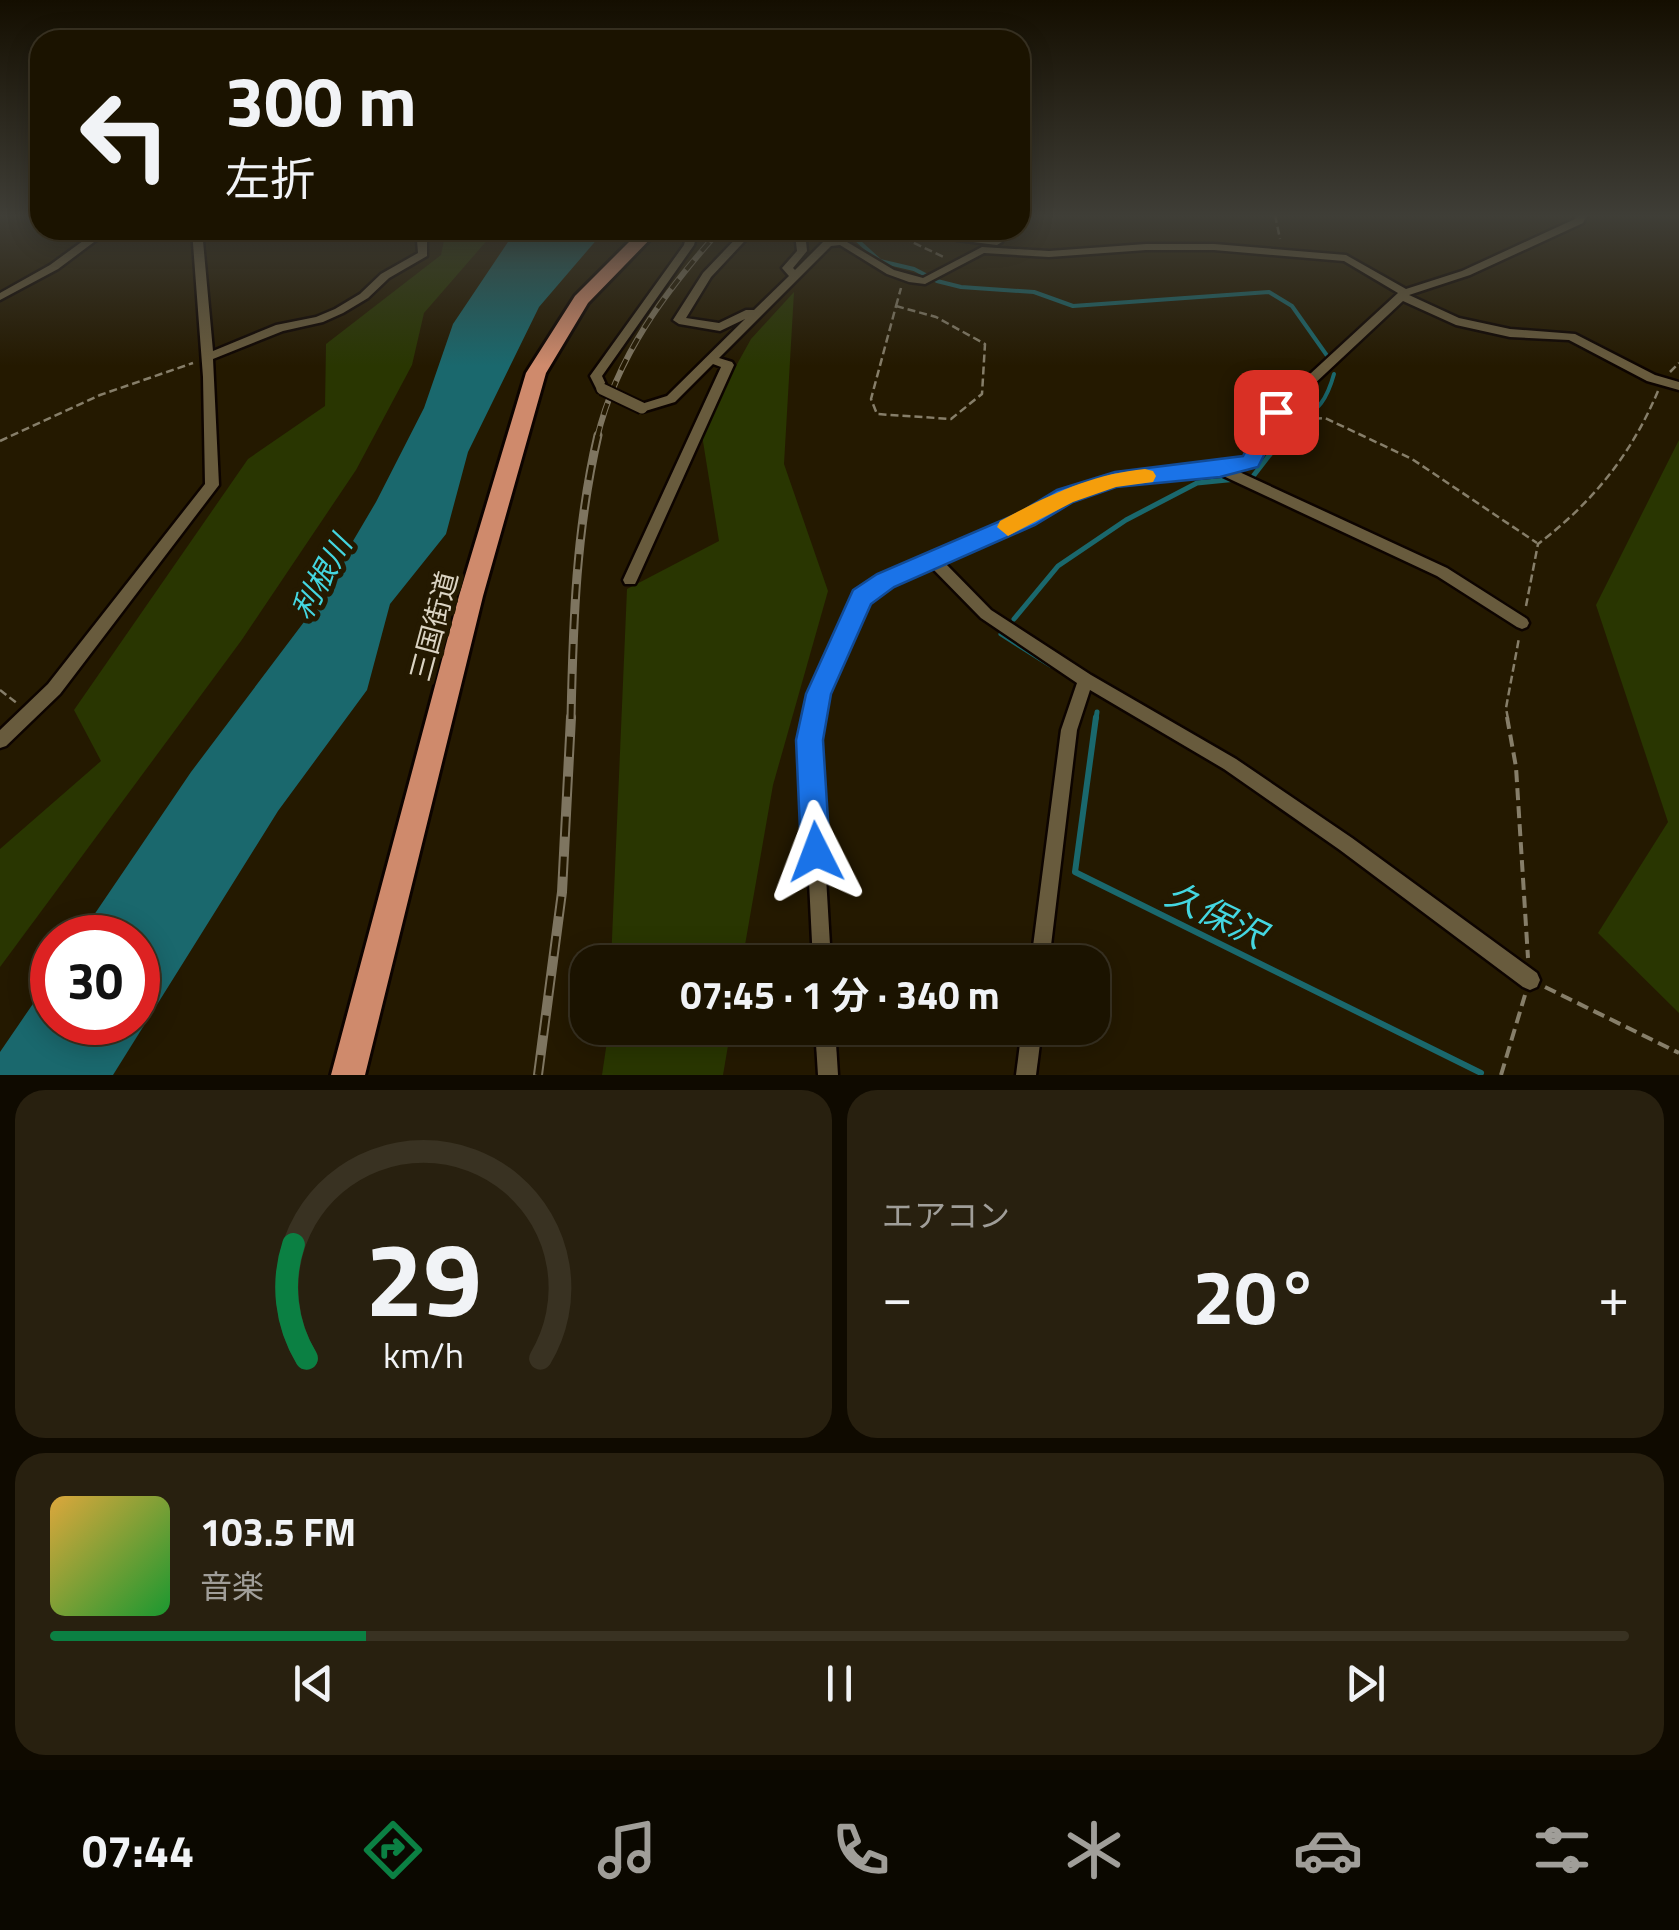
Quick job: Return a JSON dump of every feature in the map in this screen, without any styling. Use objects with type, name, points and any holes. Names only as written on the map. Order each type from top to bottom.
[{"type":"highway","name":"三国街道","points":[[348,1075],[467,614],[536,373],[582,300],[613,265]]},
{"type":"street","points":[[0,298],[57,265]]},
{"type":"street","points":[[0,741],[54,690],[212,485],[199,265]]},
{"type":"street","points":[[206,358],[280,328],[339,311],[386,276],[409,265]]},
{"type":"street","points":[[675,265],[596,376],[602,389],[642,408],[671,399],[804,265]]},
{"type":"street","points":[[716,265],[679,320],[720,327],[764,304]]},
{"type":"street","points":[[790,265],[787,268],[794,275]]},
{"type":"street","points":[[874,265],[908,279],[925,281],[954,265]]},
{"type":"street","points":[[1358,265],[1456,321],[1510,334],[1571,337],[1661,382],[1679,386]]},
{"type":"street","points":[[821,945],[810,740],[818,694],[862,597],[886,580],[1027,519],[1065,496],[1115,480],[1250,462],[1272,420],[1404,294],[1483,265]]},
{"type":"street","points":[[630,580],[728,364],[710,360]]},
{"type":"street","points":[[1220,469],[1442,572],[1522,623]]},
{"type":"street","points":[[933,560],[986,614],[1086,680],[1230,764],[1530,980]]},
{"type":"street","points":[[1042,945],[1068,730],[1086,680]]},
{"type":"street","points":[[826,1045],[828,1075]]},
{"type":"street","points":[[1026,1075],[1030,1045]]},
{"type":"path","points":[[896,306],[936,317],[985,344],[982,394],[951,420],[877,414],[871,399],[896,306],[908,279]]},
{"type":"path","points":[[0,441],[100,395],[206,358]]},
{"type":"path","points":[[1501,1075],[1530,980],[1516,767],[1506,708],[1538,544],[1581,514],[1640,438],[1661,382],[1679,363]]},
{"type":"path","points":[[1272,420],[1325,418],[1412,458],[1538,544]]},
{"type":"path","points":[[0,690],[5,697],[33,712]]},
{"type":"path","points":[[1530,980],[1679,1053]]},
{"type":"green space","points":[[428,265],[466,265],[424,313],[412,365],[356,470],[241,641],[38,915],[30,915],[30,926],[0,967],[0,849],[101,761],[74,710],[248,459],[325,406],[326,344]]},
{"type":"green space","points":[[794,292],[784,464],[828,591],[773,785],[745,945],[612,945],[627,589],[719,541],[701,429],[751,339]]},
{"type":"green space","points":[[1679,440],[1679,1013],[1598,933],[1668,822],[1596,605]]},
{"type":"green space","points":[[606,1045],[728,1045],[723,1075],[602,1075]]},
{"type":"water","points":[[492,265],[575,265],[539,307],[468,452],[446,534],[390,604],[367,690],[278,811],[160,1000],[160,915],[94,915],[191,772],[310,614],[376,502],[424,408],[453,324]]},
{"type":"water","points":[[30,1008],[30,1045],[132,1045],[113,1075],[0,1075],[0,1052]]},
{"type":"waterway","name":"久保沢","points":[[898,265],[961,287],[1034,292],[1073,306],[1269,292],[1292,306],[1328,357]]},
{"type":"waterway","name":"久保沢","points":[[1283,438],[1318,407],[1334,374]]},
{"type":"waterway","name":"久保沢","points":[[1254,475],[1285,435]]},
{"type":"waterway","name":"久保沢","points":[[1014,619],[1058,566],[1126,520],[1197,483],[1237,479]]},
{"type":"waterway","name":"久保沢","points":[[1001,634],[1050,665]]},
{"type":"waterway","name":"久保沢","points":[[1096,719],[1097,712]]},
{"type":"waterway","name":"久保沢","points":[[1096,717],[1075,872],[1481,1073]]},
{"type":"railway","points":[[597,438],[630,352],[690,265]]},
{"type":"railway","points":[[571,719],[580,541],[598,435]]},
{"type":"railway","points":[[538,1075],[562,892],[571,717]]},
{"type":"slow traffic","points":[[1008,527],[1065,496],[1115,480],[1145,476]]},
{"type":"route","points":[[816,852],[810,740],[818,694],[862,597],[886,580],[1027,519],[1065,496],[1115,480],[1250,462],[1276,412]]},
{"type":"water label","name":"利根川","points":[[321,577]]}]
